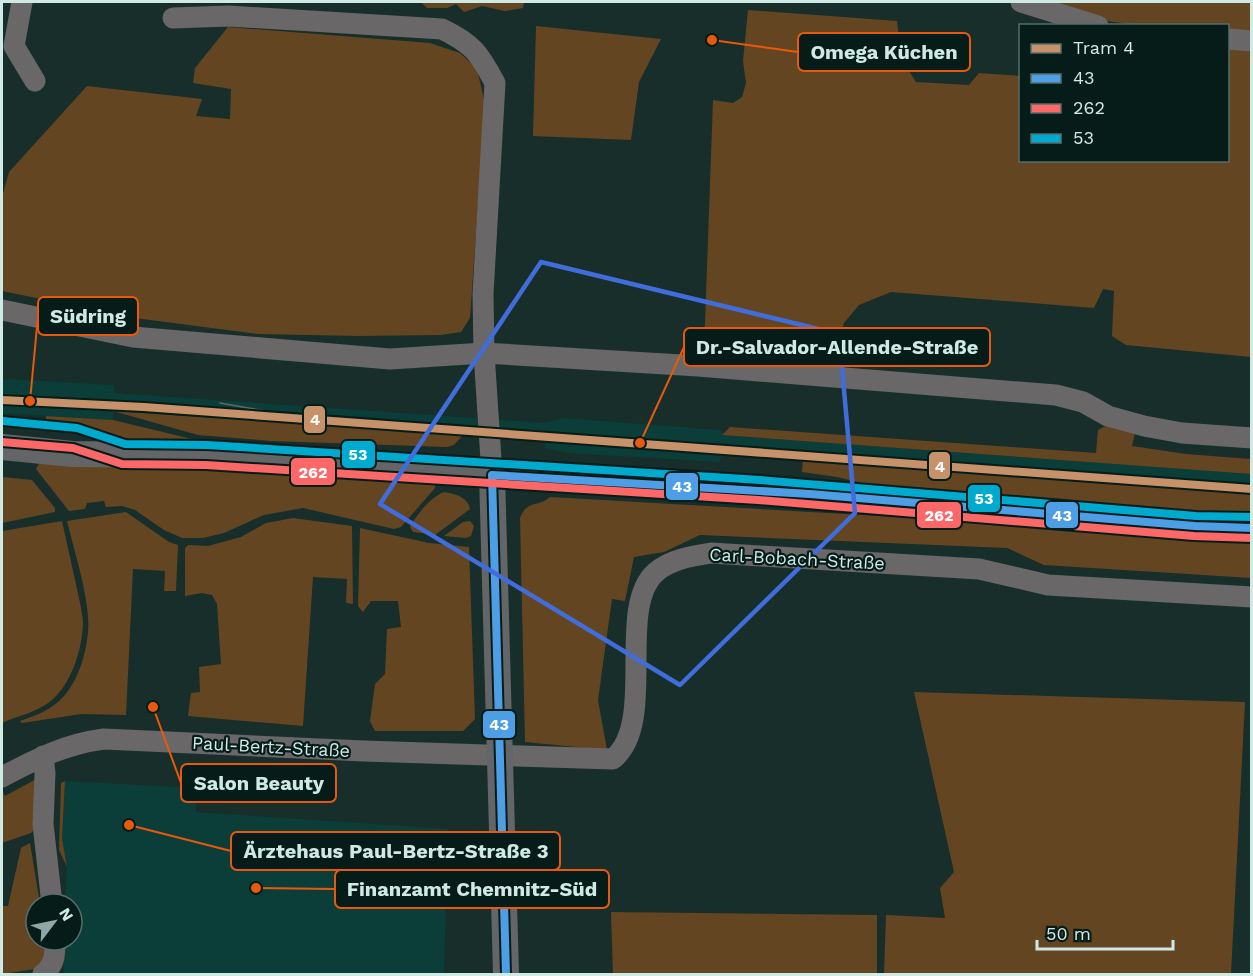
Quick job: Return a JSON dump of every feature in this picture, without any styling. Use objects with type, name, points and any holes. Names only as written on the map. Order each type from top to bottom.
[{"type":"main road","points":[[2,431],[75,438],[123,454]]},
{"type":"main road","points":[[2,447],[73,454],[206,455],[492,475],[790,492],[1136,521],[1251,528]]},
{"type":"main road","points":[[492,475],[506,975]]},
{"type":"street","points":[[22,2],[14,46],[35,81]]},
{"type":"street","points":[[1021,2],[1092,24]]},
{"type":"street","points":[[173,18],[229,16],[442,29],[463,40],[481,56],[495,83],[483,294],[484,353],[492,475]]},
{"type":"street","points":[[1229,39],[1251,41]]},
{"type":"street","points":[[2,310],[133,337],[390,359],[484,353],[698,366],[1056,395],[1083,402],[1108,416],[1144,426],[1182,433],[1251,438]]},
{"type":"street","name":"Carl-Bobach-Straße","points":[[500,756],[614,759],[622,752],[630,737],[634,715],[638,609],[645,588],[655,572],[682,558],[711,553],[979,569],[1048,585],[1251,597]]},
{"type":"street","name":"Paul-Bertz-Straße","points":[[2,777],[43,756],[79,742],[104,739],[500,756]]},
{"type":"street","points":[[43,756],[45,773],[43,824],[51,892]]},
{"type":"street","points":[[43,975],[49,970],[55,958],[55,952]]},
{"type":"highlighted area","points":[[541,262],[839,334],[855,513],[680,685],[380,504]]},
{"type":"shaded area","points":[[524,2],[523,8],[505,11],[482,6],[464,12],[456,4],[447,8],[427,8],[422,3]]},
{"type":"shaded area","points":[[1044,2],[1251,2],[1251,34],[1229,33],[1229,24],[1129,24],[1107,21]]},
{"type":"shaded area","points":[[748,10],[897,21],[899,40],[912,43],[909,71],[916,82],[969,85],[979,73],[1019,76],[1019,162],[1229,162],[1229,42],[1251,44],[1251,357],[1126,345],[1112,336],[1114,291],[1103,289],[1094,308],[891,292],[859,305],[844,323],[832,359],[704,351],[713,100],[733,103],[742,97],[746,83],[743,61]]},
{"type":"shaded area","points":[[536,26],[661,39],[639,82],[631,140],[533,136]]},
{"type":"shaded area","points":[[228,27],[430,43],[460,53],[477,69],[485,104],[470,318],[461,332],[441,335],[358,336],[258,334],[135,318],[2,291],[2,197],[9,172],[87,86],[202,99],[196,116],[230,119],[231,89],[193,83],[195,68]]},
{"type":"shaded area","points":[[2,379],[114,385],[114,393],[547,423],[561,418],[721,430],[723,435],[1251,474],[1251,493],[721,454],[720,462],[567,453],[545,448],[545,441],[114,411],[113,420],[2,413]]},
{"type":"shaded area","points":[[113,411],[463,435],[454,445],[447,447],[271,441],[198,435]]},
{"type":"shaded area","points":[[46,416],[113,420],[196,440],[269,448],[120,443],[79,433],[46,430]]},
{"type":"shaded area","points":[[1109,424],[1135,433],[1132,446],[1186,454],[1251,459],[1251,474],[722,435],[730,427],[1096,453],[1098,430]]},
{"type":"shaded area","points":[[43,456],[435,483],[435,488],[401,527],[394,529],[303,508],[264,515],[224,533],[203,538],[182,538],[164,530],[135,510],[122,506],[106,507],[104,501],[87,503],[85,509],[69,511],[36,469]]},
{"type":"shaded area","points":[[803,460],[1251,493],[1251,515],[1227,517],[904,493],[837,477],[802,472]]},
{"type":"shaded area","points":[[2,477],[32,480],[55,508],[55,512],[2,523]]},
{"type":"shaded area","points":[[444,492],[464,499],[470,509],[435,535],[413,532],[410,527],[420,512],[429,502]]},
{"type":"shaded area","points":[[550,497],[986,522],[1251,543],[1251,578],[1044,565],[1007,548],[700,535],[664,552],[634,557],[625,601],[612,599],[598,700],[607,750],[525,742],[520,518],[526,508]]},
{"type":"shaded area","points":[[126,512],[169,542],[178,545],[176,591],[164,591],[165,571],[133,569],[126,715],[81,714],[22,723],[20,721],[60,701],[80,669],[86,648],[87,605],[67,521]]},
{"type":"shaded area","points":[[293,518],[352,526],[353,604],[346,603],[347,579],[313,577],[303,726],[188,716],[191,693],[200,692],[199,667],[221,664],[217,604],[212,595],[202,593],[185,596],[185,548],[188,545],[208,546],[241,537],[266,523]]},
{"type":"shaded area","points":[[62,521],[83,617],[78,655],[69,677],[56,696],[37,709],[2,723],[2,531]]},
{"type":"shaded area","points":[[470,521],[474,526],[471,536],[466,538],[444,536],[463,522]]},
{"type":"shaded area","points":[[360,528],[429,543],[469,547],[475,719],[463,731],[375,731],[370,721],[375,684],[385,674],[387,629],[401,627],[398,601],[371,601],[363,612],[358,606]]},
{"type":"shaded area","points":[[914,692],[1245,702],[1231,974],[884,974],[886,915],[945,918],[940,888],[954,872]]},
{"type":"shaded area","points":[[38,778],[41,822],[31,833],[2,843],[2,790],[5,796]]},
{"type":"shaded area","points":[[65,781],[197,788],[196,812],[448,829],[444,974],[64,974],[64,952],[84,952],[84,892],[66,892],[67,867],[62,838]]},
{"type":"shaded area","points":[[65,781],[62,838],[67,867],[59,850],[61,783]]},
{"type":"shaded area","points":[[30,843],[38,892],[24,892],[24,952],[46,952],[46,957],[35,969],[2,974],[2,906],[8,906],[21,848]]},
{"type":"shaded area","points":[[611,912],[877,915],[877,974],[613,974]]},
{"type":"tram line","name":"4","points":[[2,400],[144,407],[1252,489]]},
{"type":"tram line","points":[[220,403],[316,420]]},
{"type":"transit line","name":"53","points":[[3,421],[77,428],[125,444],[207,445],[760,480],[1196,516],[1252,517]]},
{"type":"transit line","name":"262","points":[[2,442],[73,448],[122,464],[206,465],[758,500],[1194,536],[1252,538]]},
{"type":"transit line","name":"43","points":[[492,475],[810,494],[1195,526],[1252,528]]},
{"type":"transit line","name":"43","points":[[492,475],[506,974]]},
{"type":"place","name":"Omega Küchen","points":[[712,40]]},
{"type":"place","name":"Südring","points":[[30,401]]},
{"type":"place","name":"Dr.-Salvador-Allende-Straße","points":[[640,443]]},
{"type":"place","name":"Salon Beauty","points":[[153,707]]},
{"type":"place","name":"Ärztehaus Paul-Bertz-Straße 3","points":[[129,825]]},
{"type":"place","name":"Finanzamt Chemnitz-Süd","points":[[256,888]]}]
